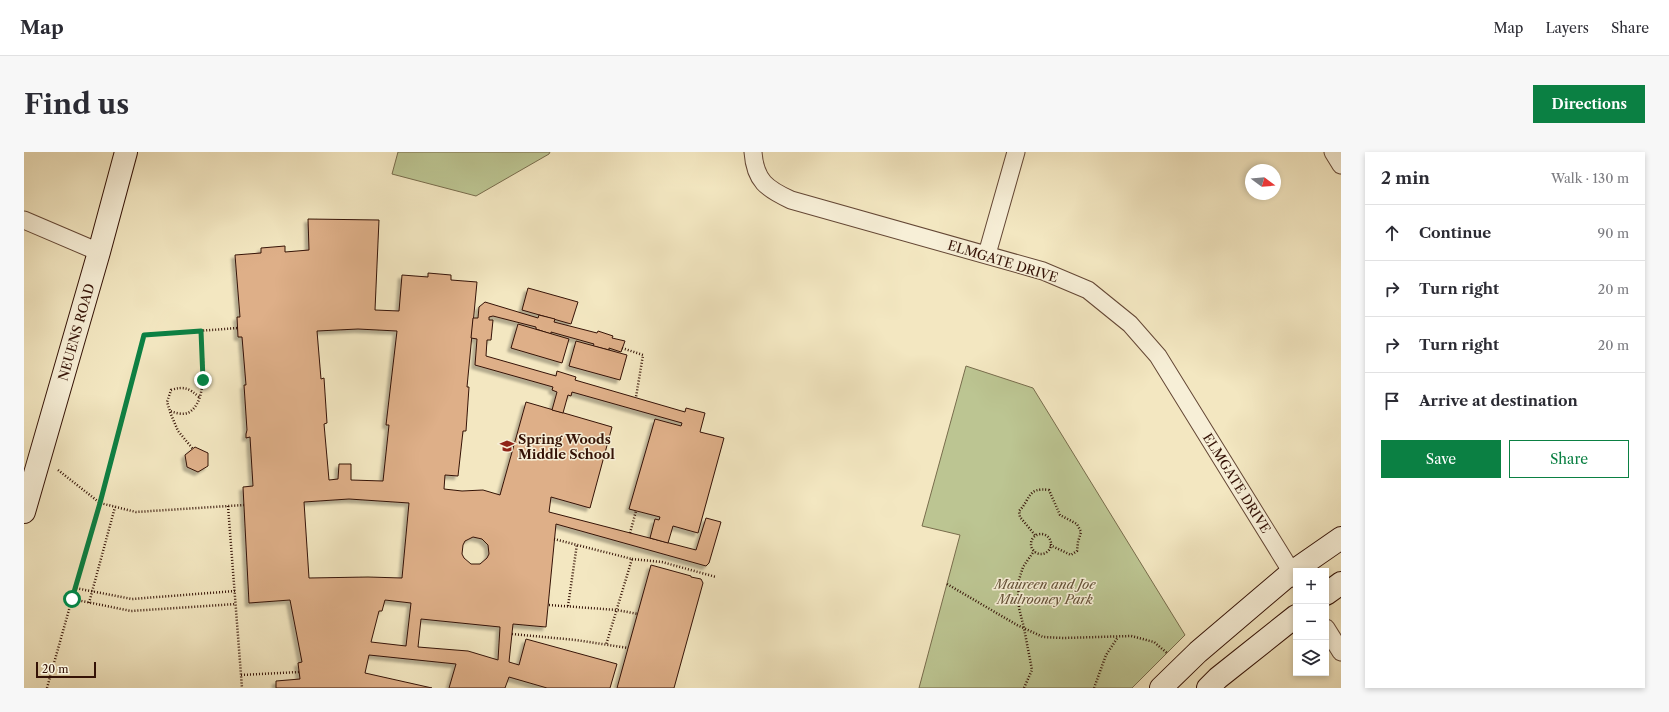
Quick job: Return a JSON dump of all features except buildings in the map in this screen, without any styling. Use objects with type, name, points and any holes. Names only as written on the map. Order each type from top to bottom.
[{"type":"street","name":"NEUENS ROAD","points":[[24,512],[99,252],[126,152]]},
{"type":"street","name":"ELMGATE DRIVE","points":[[753,152],[754,165],[761,181],[773,192],[792,200],[1043,271],[1088,290],[1130,324],[1158,356],[1293,574]]},
{"type":"street","points":[[987,254],[1016,152]]},
{"type":"street","points":[[1333,152],[1341,164]]},
{"type":"street","points":[[24,220],[99,252]]},
{"type":"street","points":[[1304,568],[1341,538]]},
{"type":"street","points":[[1161,688],[1198,652],[1293,577]]},
{"type":"street","points":[[1329,592],[1341,583]]},
{"type":"street","points":[[1208,688],[1218,678],[1293,618]]},
{"type":"street","points":[[1329,633],[1341,652]]},
{"type":"path","points":[[47,688],[100,503],[144,335],[238,328]]},
{"type":"path","points":[[170,411],[182,414],[191,411],[199,397],[203,380],[201,331]]},
{"type":"path","points":[[622,348],[643,355],[636,397]]},
{"type":"path","points":[[193,449],[178,431],[167,402],[171,390],[181,387],[190,389],[199,397]]},
{"type":"path","points":[[38,465],[59,470],[100,503],[136,512],[244,505]]},
{"type":"path","points":[[1034,551],[1031,543],[1036,535],[1042,534],[1047,536],[1050,545],[1071,555],[1077,551],[1081,532],[1077,524],[1060,515],[1049,490],[1041,489],[1032,492],[1026,498],[1025,505],[1019,511],[1020,517],[1036,535]]},
{"type":"path","points":[[228,506],[242,688]]},
{"type":"path","points":[[89,603],[115,507]]},
{"type":"path","points":[[630,533],[636,511]]},
{"type":"path","points":[[554,539],[632,559],[662,562],[716,577]]},
{"type":"path","points":[[568,606],[577,544]]},
{"type":"path","points":[[1034,551],[1044,553],[1050,545]]},
{"type":"path","points":[[1024,688],[1032,670],[1019,608],[1018,583],[1023,567],[1034,551]]},
{"type":"path","points":[[606,645],[632,559]]},
{"type":"path","points":[[947,584],[1024,628],[1044,637],[1064,638],[1131,636],[1154,642],[1167,653]]},
{"type":"path","points":[[75,588],[132,599],[235,591]]},
{"type":"path","points":[[72,599],[131,611],[236,604]]},
{"type":"path","points":[[549,605],[617,610],[638,614]]},
{"type":"path","points":[[512,634],[576,640],[628,648]]},
{"type":"path","points":[[1094,688],[1106,655],[1119,636]]},
{"type":"path","points":[[241,675],[299,672]]},
{"type":"green space","points":[[398,152],[550,152],[549,154],[476,196],[392,174]]},
{"type":"green space","name":"Maureen and Joe Mulrooney Park","points":[[966,366],[1033,388],[1185,635],[1132,688],[919,688],[960,535],[922,526]]},
{"type":"place","name":"Spring Woods Middle School","points":[[507,446]]},
{"type":"route","points":[[72,599],[100,503],[144,335],[201,331],[203,380]]}]
